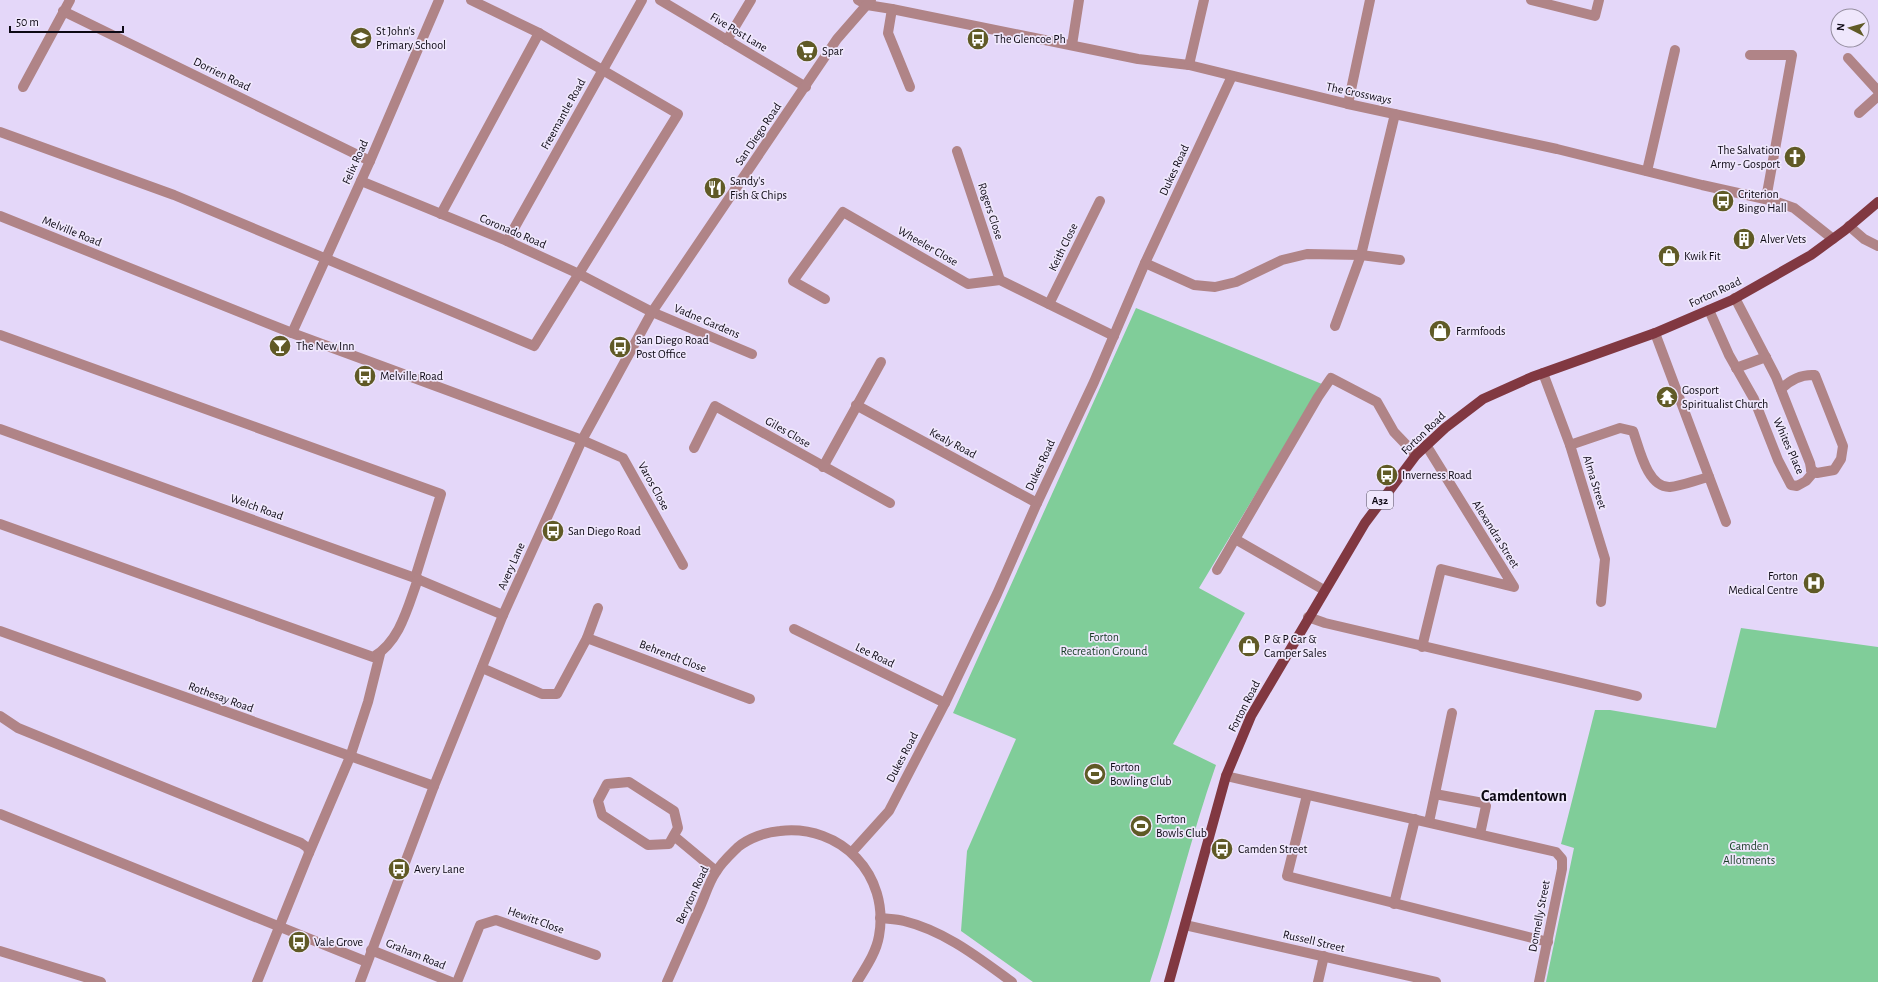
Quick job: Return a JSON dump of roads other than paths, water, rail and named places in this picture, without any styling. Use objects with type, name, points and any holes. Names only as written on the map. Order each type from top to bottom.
[{"type":"main road","name":"Forton Road","points":[[1169,982],[1226,776],[1251,716],[1370,514],[1416,455],[1464,412],[1483,399],[1543,373],[1655,333],[1736,298],[1805,258],[1833,239],[1878,202]]},
{"type":"street","points":[[22,87],[70,0]]},
{"type":"street","name":"Felix Road","points":[[292,334],[370,161],[440,0]]},
{"type":"street","points":[[0,132],[174,195],[534,346],[678,114],[539,33],[471,0]]},
{"type":"street","name":"Freemantle Road","points":[[507,241],[642,0]]},
{"type":"street","name":"Five Post Lane","points":[[660,0],[806,87]]},
{"type":"street","points":[[727,40],[751,0]]},
{"type":"street","name":"The Crossways","points":[[858,0],[892,9],[1072,44],[1138,59],[1189,65],[1348,104],[1557,149],[1779,202],[1794,208],[1833,239]]},
{"type":"street","points":[[1072,44],[1079,0]]},
{"type":"street","points":[[1189,65],[1204,0]]},
{"type":"street","points":[[1348,104],[1370,0]]},
{"type":"street","points":[[1531,0],[1595,16],[1599,0]]},
{"type":"street","name":"San Diego Road","points":[[599,411],[652,312],[806,87],[837,39],[869,3]]},
{"type":"street","points":[[892,9],[888,33],[910,87]]},
{"type":"street","name":"Dorrien Road","points":[[64,11],[370,161]]},
{"type":"street","points":[[441,214],[539,33]]},
{"type":"street","points":[[1647,171],[1675,50]]},
{"type":"street","points":[[1750,55],[1792,55],[1766,199]]},
{"type":"street","points":[[1848,58],[1878,91]]},
{"type":"street","name":"Dukes Road","points":[[852,852],[889,811],[945,703],[997,594],[1114,336],[1145,263],[1232,76]]},
{"type":"street","points":[[1860,113],[1878,96]]},
{"type":"street","points":[[1334,326],[1361,255],[1395,114]]},
{"type":"street","name":"Rogers Close","points":[[957,151],[1000,280]]},
{"type":"street","name":"Coronado Road","points":[[361,181],[507,241],[579,274],[652,312]]},
{"type":"street","name":"Keith Close","points":[[1049,304],[1100,201]]},
{"type":"street","name":"Wheeler Close","points":[[825,299],[793,281],[843,212],[968,284],[1000,280]]},
{"type":"street","name":"Melville Road","points":[[0,216],[292,334],[582,440]]},
{"type":"street","points":[[1849,226],[1864,239],[1878,246]]},
{"type":"street","points":[[1145,263],[1194,285],[1215,287],[1236,282],[1282,260],[1307,254],[1361,255],[1400,260]]},
{"type":"street","points":[[1000,280],[1114,336]]},
{"type":"street","points":[[1736,298],[1781,389],[1810,463],[1811,470],[1817,473],[1834,470],[1839,465],[1842,446],[1815,375],[1806,374],[1790,380],[1781,389]]},
{"type":"street","name":"Whites Place","points":[[1709,310],[1736,368],[1754,398],[1778,460],[1791,485],[1797,486],[1806,481],[1812,474],[1811,470]]},
{"type":"street","name":"Vadne Gardens","points":[[652,312],[752,354]]},
{"type":"street","points":[[1655,333],[1726,522]]},
{"type":"street","points":[[0,335],[441,494],[417,579],[396,636],[380,654],[374,657],[0,524]]},
{"type":"street","points":[[1736,368],[1766,357]]},
{"type":"street","points":[[823,467],[881,362]]},
{"type":"street","name":"Alma Street","points":[[1543,373],[1570,445],[1605,559],[1601,602]]},
{"type":"street","points":[[1217,570],[1318,396],[1331,378],[1377,402],[1394,432],[1416,455]]},
{"type":"street","name":"Kealy Road","points":[[856,405],[1037,503]]},
{"type":"street","name":"Giles Close","points":[[694,448],[715,406],[890,503]]},
{"type":"street","name":"Avery Lane","points":[[360,982],[434,786],[503,615],[582,440],[599,411]]},
{"type":"street","points":[[1570,445],[1620,428],[1633,431],[1649,474],[1657,483],[1668,487],[1709,477]]},
{"type":"street","name":"Welch Road","points":[[0,429],[417,579],[503,615]]},
{"type":"street","name":"Varos Close","points":[[582,440],[623,458],[683,565]]},
{"type":"street","name":"Alexandra Street","points":[[1422,647],[1441,569],[1514,587],[1426,445]]},
{"type":"street","points":[[1235,539],[1324,590]]},
{"type":"street","points":[[482,668],[542,694],[557,694],[587,638],[598,608]]},
{"type":"street","points":[[1308,617],[1325,623],[1422,647],[1638,696]]},
{"type":"street","name":"Lee Road","points":[[794,629],[945,703]]},
{"type":"street","name":"Rothesay Road","points":[[0,631],[434,786]]},
{"type":"street","name":"Behrendt Close","points":[[587,638],[750,699]]},
{"type":"street","points":[[257,982],[350,756],[368,702],[380,654]]},
{"type":"street","points":[[1429,822],[1452,713]]},
{"type":"street","points":[[0,716],[18,728],[301,843],[308,848],[310,853]]},
{"type":"street","points":[[1226,776],[1480,834],[1486,806],[1483,803],[1435,794]]},
{"type":"street","points":[[629,782],[674,811],[678,828],[674,836],[669,844],[648,845],[602,815],[598,800],[607,784],[629,782]]},
{"type":"street","points":[[1307,795],[1287,876],[1548,942]]},
{"type":"street","points":[[0,814],[367,962]]},
{"type":"street","points":[[1394,904],[1415,819]]},
{"type":"street","name":"Beryton Road","points":[[667,982],[716,871],[740,846],[766,832],[792,830],[816,833],[836,840],[852,852],[874,883],[879,898],[880,935],[876,950],[857,982]]},
{"type":"street","name":"Donnelly Street","points":[[1480,834],[1551,850],[1560,854],[1562,859],[1562,869],[1539,982]]},
{"type":"street","points":[[674,836],[716,871]]},
{"type":"street","points":[[880,918],[904,921],[926,929],[970,951],[1012,982]]},
{"type":"street","name":"Hewitt Close","points":[[458,982],[480,924],[496,920],[596,955]]},
{"type":"street","name":"Russell Street","points":[[1186,925],[1436,982]]},
{"type":"street","name":"Graham Road","points":[[371,950],[451,982]]},
{"type":"street","points":[[0,951],[101,982]]},
{"type":"street","points":[[1318,982],[1324,956]]},
{"type":"place","name":"St John's Primary School","points":[[361,38]]},
{"type":"place","name":"The Glencoe Ph","points":[[978,39]]},
{"type":"place","name":"Spar","points":[[807,51]]},
{"type":"place","name":"The Salvation Army - Gosport","points":[[1795,157]]},
{"type":"place","name":"Sandy's Fish & Chips","points":[[715,188]]},
{"type":"place","name":"Criterion Bingo Hall","points":[[1723,201]]},
{"type":"place","name":"Alver Vets","points":[[1744,239]]},
{"type":"place","name":"Kwik Fit","points":[[1669,256]]},
{"type":"place","name":"Farmfoods","points":[[1440,331]]},
{"type":"place","name":"The New Inn","points":[[280,346]]},
{"type":"place","name":"San Diego Road Post Office","points":[[620,347]]},
{"type":"place","name":"Melville Road","points":[[365,376]]},
{"type":"place","name":"Gosport Spiritualist Church","points":[[1667,397]]},
{"type":"place","name":"Inverness Road","points":[[1387,475]]},
{"type":"place","name":"San Diego Road","points":[[553,531]]},
{"type":"place","name":"Forton Medical Centre","points":[[1814,583]]},
{"type":"place","name":"P & P Car & Camper Sales","points":[[1249,646]]},
{"type":"place","name":"Forton Bowling Club","points":[[1095,774]]},
{"type":"place","name":"Forton Bowls Club","points":[[1141,826]]},
{"type":"place","name":"Camden Street","points":[[1222,849]]},
{"type":"place","name":"Avery Lane","points":[[399,869]]},
{"type":"place","name":"Vale Grove","points":[[299,942]]},
{"type":"district","name":"Camdentown","points":[[1524,796]]},
{"type":"park label","name":"Forton Recreation Ground","points":[[1104,644]]},
{"type":"park label","name":"Camden Allotments","points":[[1749,853]]}]
